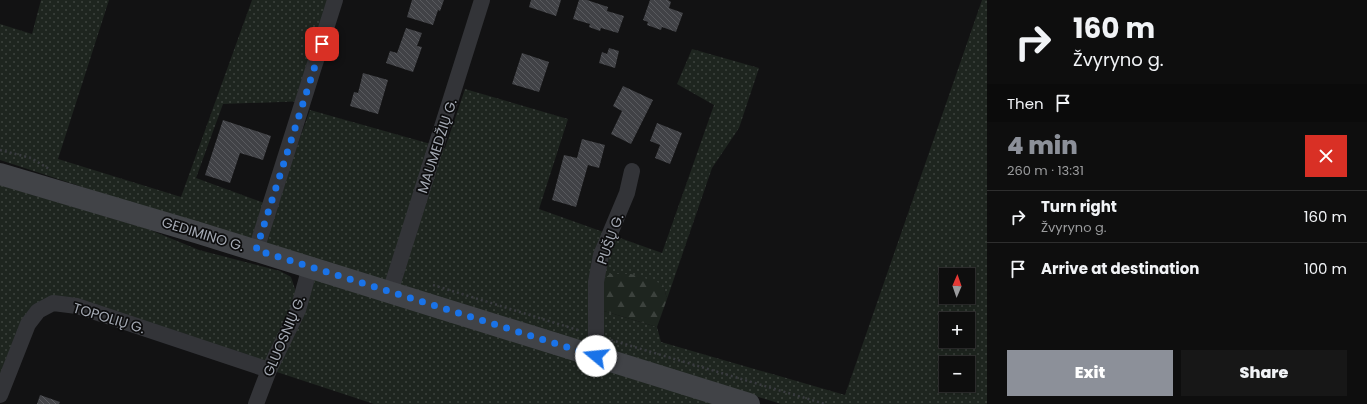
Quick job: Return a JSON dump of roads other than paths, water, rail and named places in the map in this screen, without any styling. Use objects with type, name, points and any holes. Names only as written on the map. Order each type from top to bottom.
[{"type":"main road","name":"GEDIMINO G.","points":[[0,174],[256,250],[749,404]]},
{"type":"street","points":[[256,250],[335,0]]},
{"type":"street","name":"MAUMEDŽIŲ G.","points":[[390,292],[482,0]]},
{"type":"street","name":"PUŠŲ G.","points":[[596,356],[596,282],[600,255],[627,193],[632,171]]},
{"type":"street","name":"GLUOSNIŲ G.","points":[[256,404],[269,370],[298,310],[310,267]]},
{"type":"street","name":"TOPOLIŲ G.","points":[[0,395],[28,324],[38,311],[53,303],[77,306],[269,370]]}]
